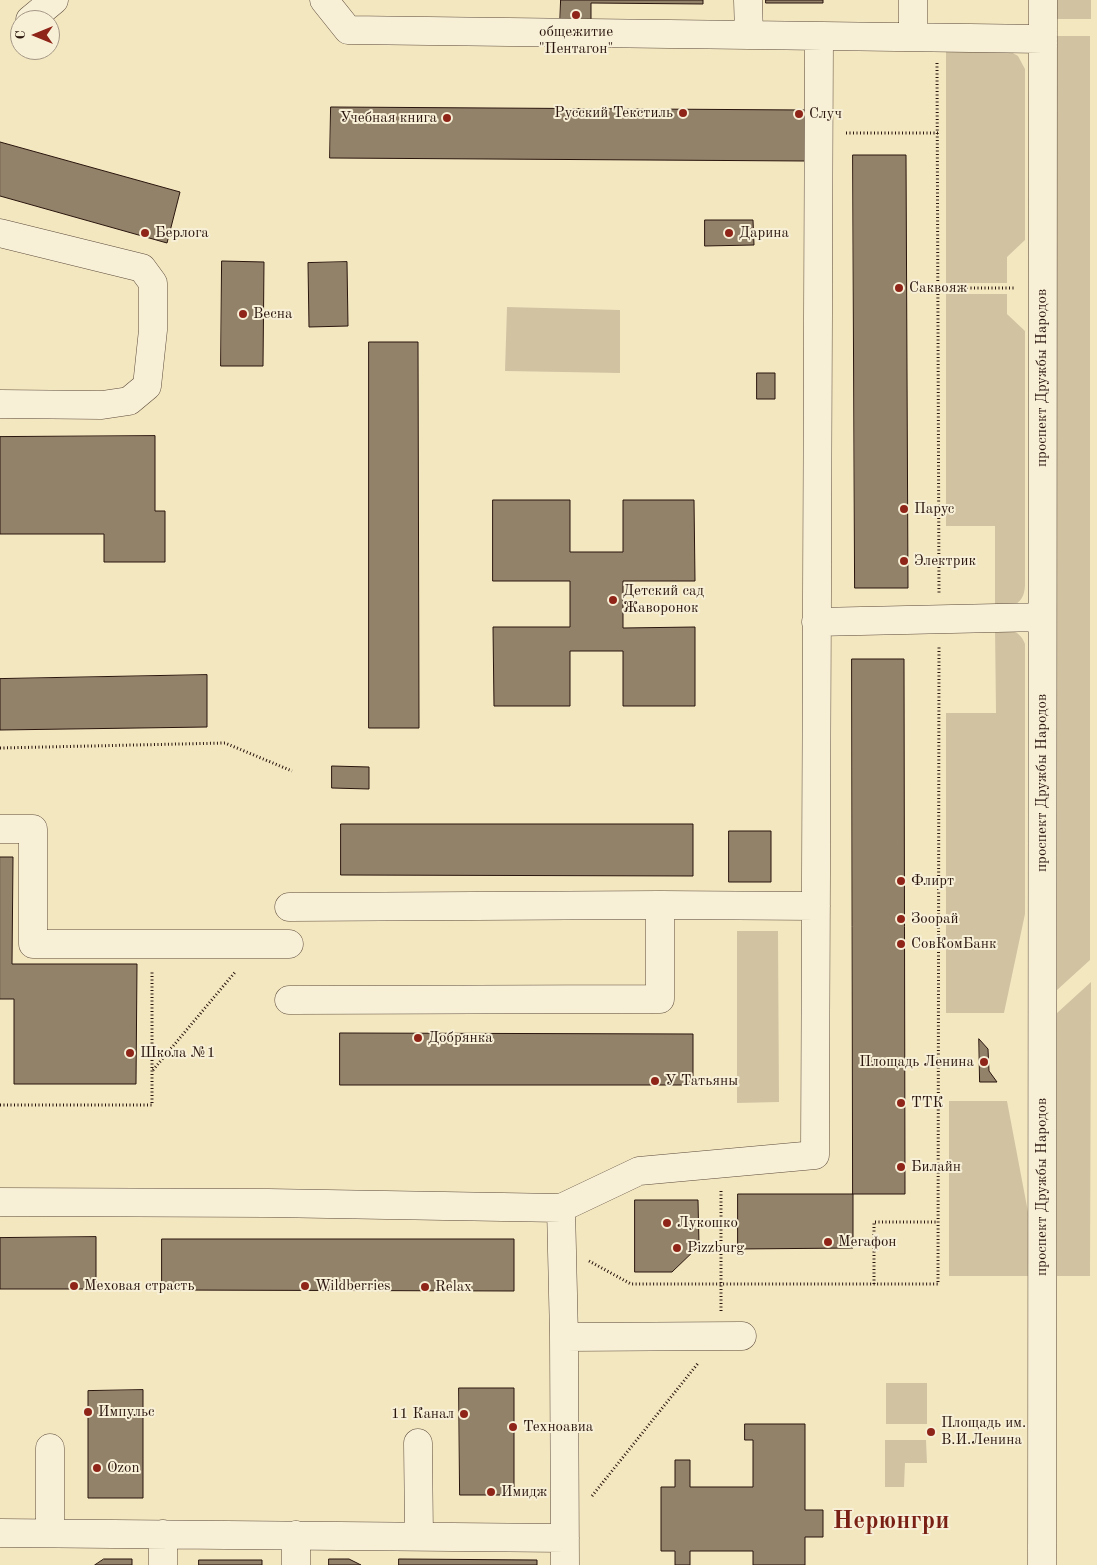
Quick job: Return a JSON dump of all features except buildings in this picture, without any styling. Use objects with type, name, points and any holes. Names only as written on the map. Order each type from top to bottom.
[{"type":"street","points":[[42,10],[54,0]]},
{"type":"street","points":[[324,0],[348,30],[1043,39]]},
{"type":"street","points":[[748,0],[748,36]]},
{"type":"street","points":[[913,0],[925,38]]},
{"type":"street","name":"проспект Дружбы Народов","points":[[1042,1565],[1043,0]]},
{"type":"street","points":[[0,1202],[270,1203],[561,1208],[639,1172],[815,1155],[819,36]]},
{"type":"street","points":[[0,233],[142,268],[153,283],[153,330],[147,386],[129,401],[102,405],[0,404]]},
{"type":"street","points":[[816,622],[1042,618]]},
{"type":"street","points":[[0,830],[33,829],[33,944],[290,944]]},
{"type":"street","points":[[290,1000],[660,999],[660,905]]},
{"type":"street","points":[[290,907],[816,906]]},
{"type":"street","points":[[561,1208],[564,1336],[565,1565]]},
{"type":"street","points":[[564,1336],[742,1336]]},
{"type":"street","points":[[418,1443],[419,1536]]},
{"type":"street","points":[[50,1448],[50,1533]]},
{"type":"street","points":[[0,1533],[565,1538]]},
{"type":"street","points":[[163,1534],[163,1565]]},
{"type":"street","points":[[296,1535],[296,1565]]},
{"type":"path","points":[[562,1246],[631,1284],[938,1284],[938,133],[925,38]]},
{"type":"path","points":[[818,133],[938,133]]},
{"type":"path","points":[[939,288],[1017,288]]},
{"type":"path","points":[[0,748],[225,743],[292,771]]},
{"type":"path","points":[[0,1105],[152,1105],[152,944]]},
{"type":"path","points":[[152,1070],[259,944]]},
{"type":"path","points":[[874,1284],[874,1222],[938,1222]]},
{"type":"shaded area","points":[[1056,0],[1091,0],[1091,19],[1056,19]]},
{"type":"shaded area","points":[[1057,36],[1090,36],[1090,960],[1057,990]]},
{"type":"shaded area","points":[[946,51],[1011,52],[1018,56],[1025,69],[1025,240],[1007,257],[1007,283],[946,283]]},
{"type":"shaded area","points":[[946,294],[1007,294],[1007,314],[1025,331],[1025,586],[1020,601],[1012,606],[995,609],[995,526],[946,526]]},
{"type":"shaded area","points":[[507,307],[620,310],[620,373],[505,371]]},
{"type":"shaded area","points":[[995,628],[1017,633],[1025,644],[1025,914],[1004,1013],[946,1013],[946,713],[996,713]]},
{"type":"shaded area","points":[[737,931],[778,931],[779,1102],[737,1103]]},
{"type":"shaded area","points":[[1091,982],[1090,1276],[1057,1276],[1057,1013]]},
{"type":"shaded area","points":[[949,1101],[1007,1101],[1028,1212],[1028,1276],[949,1276]]},
{"type":"shaded area","points":[[886,1383],[927,1383],[927,1424],[886,1424]]},
{"type":"shaded area","points":[[885,1440],[926,1440],[927,1463],[905,1463],[904,1487],[885,1487]]},
{"type":"place","name":"общежитие \"Пентагон\"","points":[[576,15]]},
{"type":"place","name":"Русский Текстиль","points":[[683,113]]},
{"type":"place","name":"Случ","points":[[799,114]]},
{"type":"place","name":"Учебная книга","points":[[447,118]]},
{"type":"place","name":"Берлога","points":[[145,233]]},
{"type":"place","name":"Дарина","points":[[729,233]]},
{"type":"place","name":"Саквояж","points":[[899,288]]},
{"type":"place","name":"Весна","points":[[243,314]]},
{"type":"place","name":"Парус","points":[[904,509]]},
{"type":"place","name":"Электрик","points":[[904,561]]},
{"type":"place","name":"Детский сад Жаворонок","points":[[613,600]]},
{"type":"place","name":"Флирт","points":[[901,881]]},
{"type":"place","name":"Зоорай","points":[[901,919]]},
{"type":"place","name":"СовКомБанк","points":[[901,944]]},
{"type":"place","name":"Добрянка","points":[[418,1038]]},
{"type":"place","name":"Школа №1","points":[[130,1053]]},
{"type":"place","name":"Площадь Ленина","points":[[984,1062]]},
{"type":"place","name":"У Татьяны","points":[[655,1081]]},
{"type":"place","name":"ТТК","points":[[901,1103]]},
{"type":"place","name":"Билайн","points":[[901,1167]]},
{"type":"place","name":"Лукошко","points":[[667,1223]]},
{"type":"place","name":"Мегафон","points":[[828,1242]]},
{"type":"place","name":"Pizzburg","points":[[677,1248]]},
{"type":"place","name":"Меховая страсть","points":[[74,1286]]},
{"type":"place","name":"Wildberries","points":[[305,1286]]},
{"type":"place","name":"Relax","points":[[425,1287]]},
{"type":"place","name":"Импульс","points":[[88,1412]]},
{"type":"place","name":"11 Канал","points":[[464,1414]]},
{"type":"place","name":"Техноавиа","points":[[513,1427]]},
{"type":"place","name":"Площадь им. В.И.Ленина","points":[[931,1432]]},
{"type":"place","name":"Ozon","points":[[97,1468]]},
{"type":"place","name":"Имидж","points":[[491,1492]]},
{"type":"district","name":"Нерюнгри","points":[[891,1521]]}]
